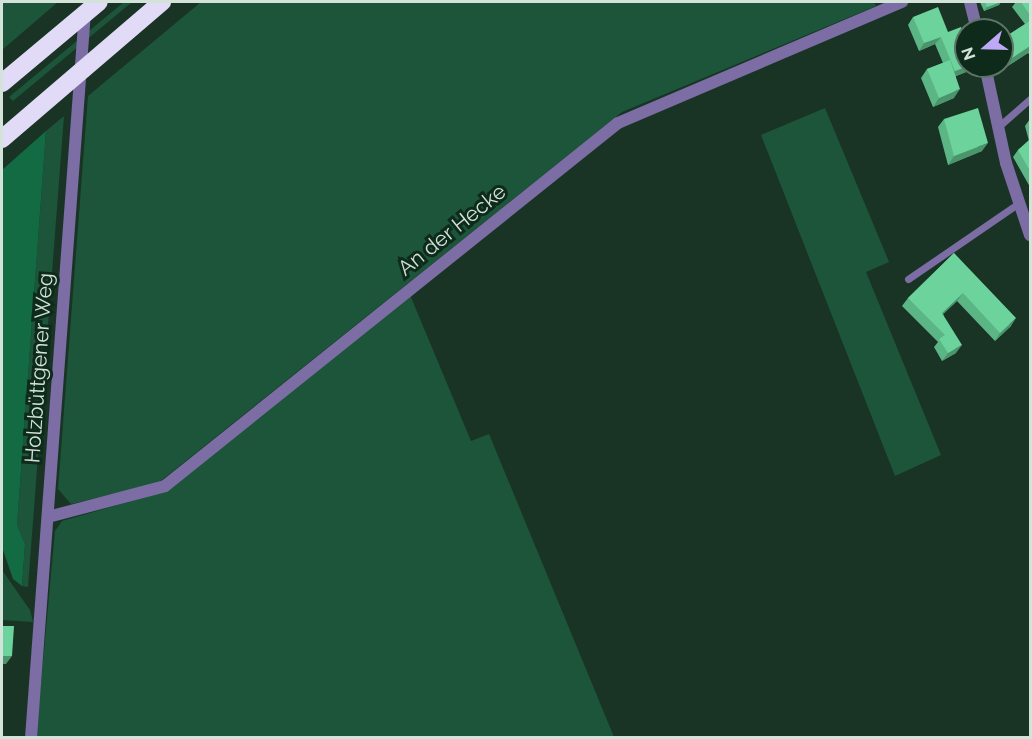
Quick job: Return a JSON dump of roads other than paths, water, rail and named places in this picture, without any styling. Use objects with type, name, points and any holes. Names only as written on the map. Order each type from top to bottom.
[{"type":"highway","points":[[2,83],[99,2]]},
{"type":"highway","points":[[2,139],[162,2]]},
{"type":"street","name":"Holzbüttgener Weg","points":[[31,738],[86,2]]},
{"type":"street","name":"An der Hecke","points":[[48,517],[165,486],[618,123],[902,2]]},
{"type":"street","points":[[970,2],[974,18]]},
{"type":"street","points":[[987,78],[997,128],[1030,235]]},
{"type":"lane","points":[[72,23],[91,2]]},
{"type":"lane","points":[[997,128],[1030,99]]},
{"type":"lane","points":[[908,279],[1019,203]]}]
